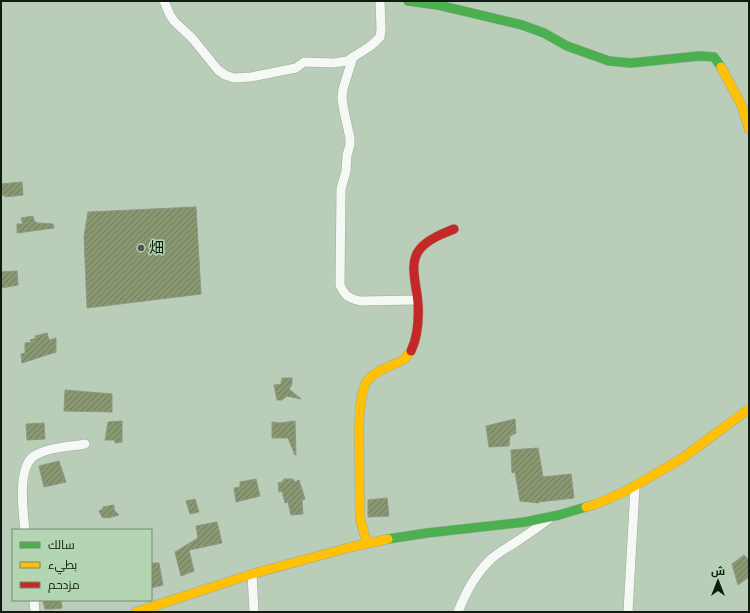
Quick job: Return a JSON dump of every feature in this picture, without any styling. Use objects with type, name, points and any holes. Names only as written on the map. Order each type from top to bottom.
[{"type":"street","points":[[164,1],[174,21],[193,39],[218,70],[225,75],[234,78],[251,77],[296,68],[304,62],[334,64],[347,61],[369,48],[380,37],[382,30],[380,1]]},
{"type":"street","points":[[408,1],[438,5],[522,25],[544,33],[567,46],[609,61],[631,62],[699,56],[714,57],[723,70],[741,104],[749,129]]},
{"type":"street","points":[[353,57],[342,99],[350,145],[347,155],[346,171],[341,189],[340,285],[346,296],[360,301],[418,300]]},
{"type":"street","points":[[367,543],[361,524],[360,510],[360,401],[366,382],[381,369],[404,360],[412,348],[417,331],[418,300],[414,264],[415,255],[419,249],[437,236],[454,229]]},
{"type":"street","points":[[136,612],[252,574],[367,543],[426,533],[525,522],[567,514],[602,502],[636,486],[681,460],[749,409]]},
{"type":"street","points":[[25,529],[23,487],[24,472],[27,463],[34,456],[50,450],[85,444]]},
{"type":"street","points":[[628,612],[636,486]]},
{"type":"street","points":[[458,612],[475,579],[488,562],[551,517]]},
{"type":"street","points":[[252,574],[254,612]]},
{"type":"street","points":[[34,601],[35,612]]},
{"type":"building","points":[[22,182],[23,195],[5,197],[4,195],[1,195],[1,184]]},
{"type":"building","name":"畑","points":[[196,207],[201,294],[87,308],[84,236],[88,212]]},
{"type":"building","points":[[33,216],[34,221],[37,223],[53,224],[54,228],[17,233],[17,224],[23,224],[21,218]]},
{"type":"building","points":[[17,271],[18,285],[1,288],[1,272]]},
{"type":"building","points":[[47,333],[49,340],[56,338],[56,352],[22,363],[21,354],[25,353],[25,343],[32,342],[30,340],[36,338],[35,336]]},
{"type":"building","points":[[282,378],[292,378],[292,384],[289,389],[301,399],[287,396],[282,400],[277,400],[274,385],[281,384]]},
{"type":"building","points":[[65,390],[112,394],[112,412],[64,411]]},
{"type":"building","points":[[515,419],[516,433],[510,436],[509,446],[489,447],[486,426]]},
{"type":"building","points":[[122,421],[122,442],[115,443],[115,440],[105,440],[108,422]]},
{"type":"building","points":[[295,421],[296,455],[288,438],[272,438],[272,422],[279,423]]},
{"type":"building","points":[[44,423],[45,439],[27,440],[26,424]]},
{"type":"building","points":[[538,448],[543,477],[571,474],[574,498],[538,502],[539,503],[520,501],[515,472],[512,473],[511,450]]},
{"type":"building","points":[[59,461],[66,482],[44,487],[39,466]]},
{"type":"building","points":[[256,479],[260,496],[236,502],[234,488],[240,487],[240,482]]},
{"type":"building","points":[[284,479],[293,479],[295,482],[299,480],[305,499],[302,500],[303,514],[291,515],[288,502],[285,503],[282,491],[279,492],[278,483],[282,482]]},
{"type":"building","points":[[387,498],[389,516],[368,517],[368,500]]},
{"type":"building","points":[[195,499],[199,512],[190,514],[186,501]]},
{"type":"building","points":[[114,505],[114,510],[119,515],[103,518],[99,511],[103,509],[103,507]]},
{"type":"building","points":[[217,522],[222,543],[189,550],[194,571],[181,576],[175,552],[198,538],[196,526]]},
{"type":"building","points":[[744,555],[749,560],[749,577],[738,585],[732,564]]},
{"type":"building","points":[[152,563],[159,563],[163,585],[152,588]]},
{"type":"building","points":[[43,601],[61,601],[62,608],[45,609]]},
{"type":"traffic: fast","points":[[408,1],[438,5],[522,25],[544,33],[567,46],[609,61],[631,63],[699,56],[714,57],[721,67]]},
{"type":"traffic: fast","points":[[388,539],[525,522],[559,515],[586,507]]},
{"type":"traffic: slow","points":[[721,67],[741,104],[749,129]]},
{"type":"traffic: slow","points":[[367,543],[360,519],[359,426],[362,394],[366,382],[372,376],[379,371],[403,360],[411,351]]},
{"type":"traffic: slow","points":[[586,507],[624,492],[681,459],[749,409]]},
{"type":"traffic: slow","points":[[136,612],[252,574],[351,547],[388,539]]},
{"type":"traffic: jam","points":[[411,351],[417,333],[418,321],[418,303],[414,275],[414,261],[416,255],[427,242],[454,229]]},
{"type":"place","name":"畑","points":[[141,248]]}]
